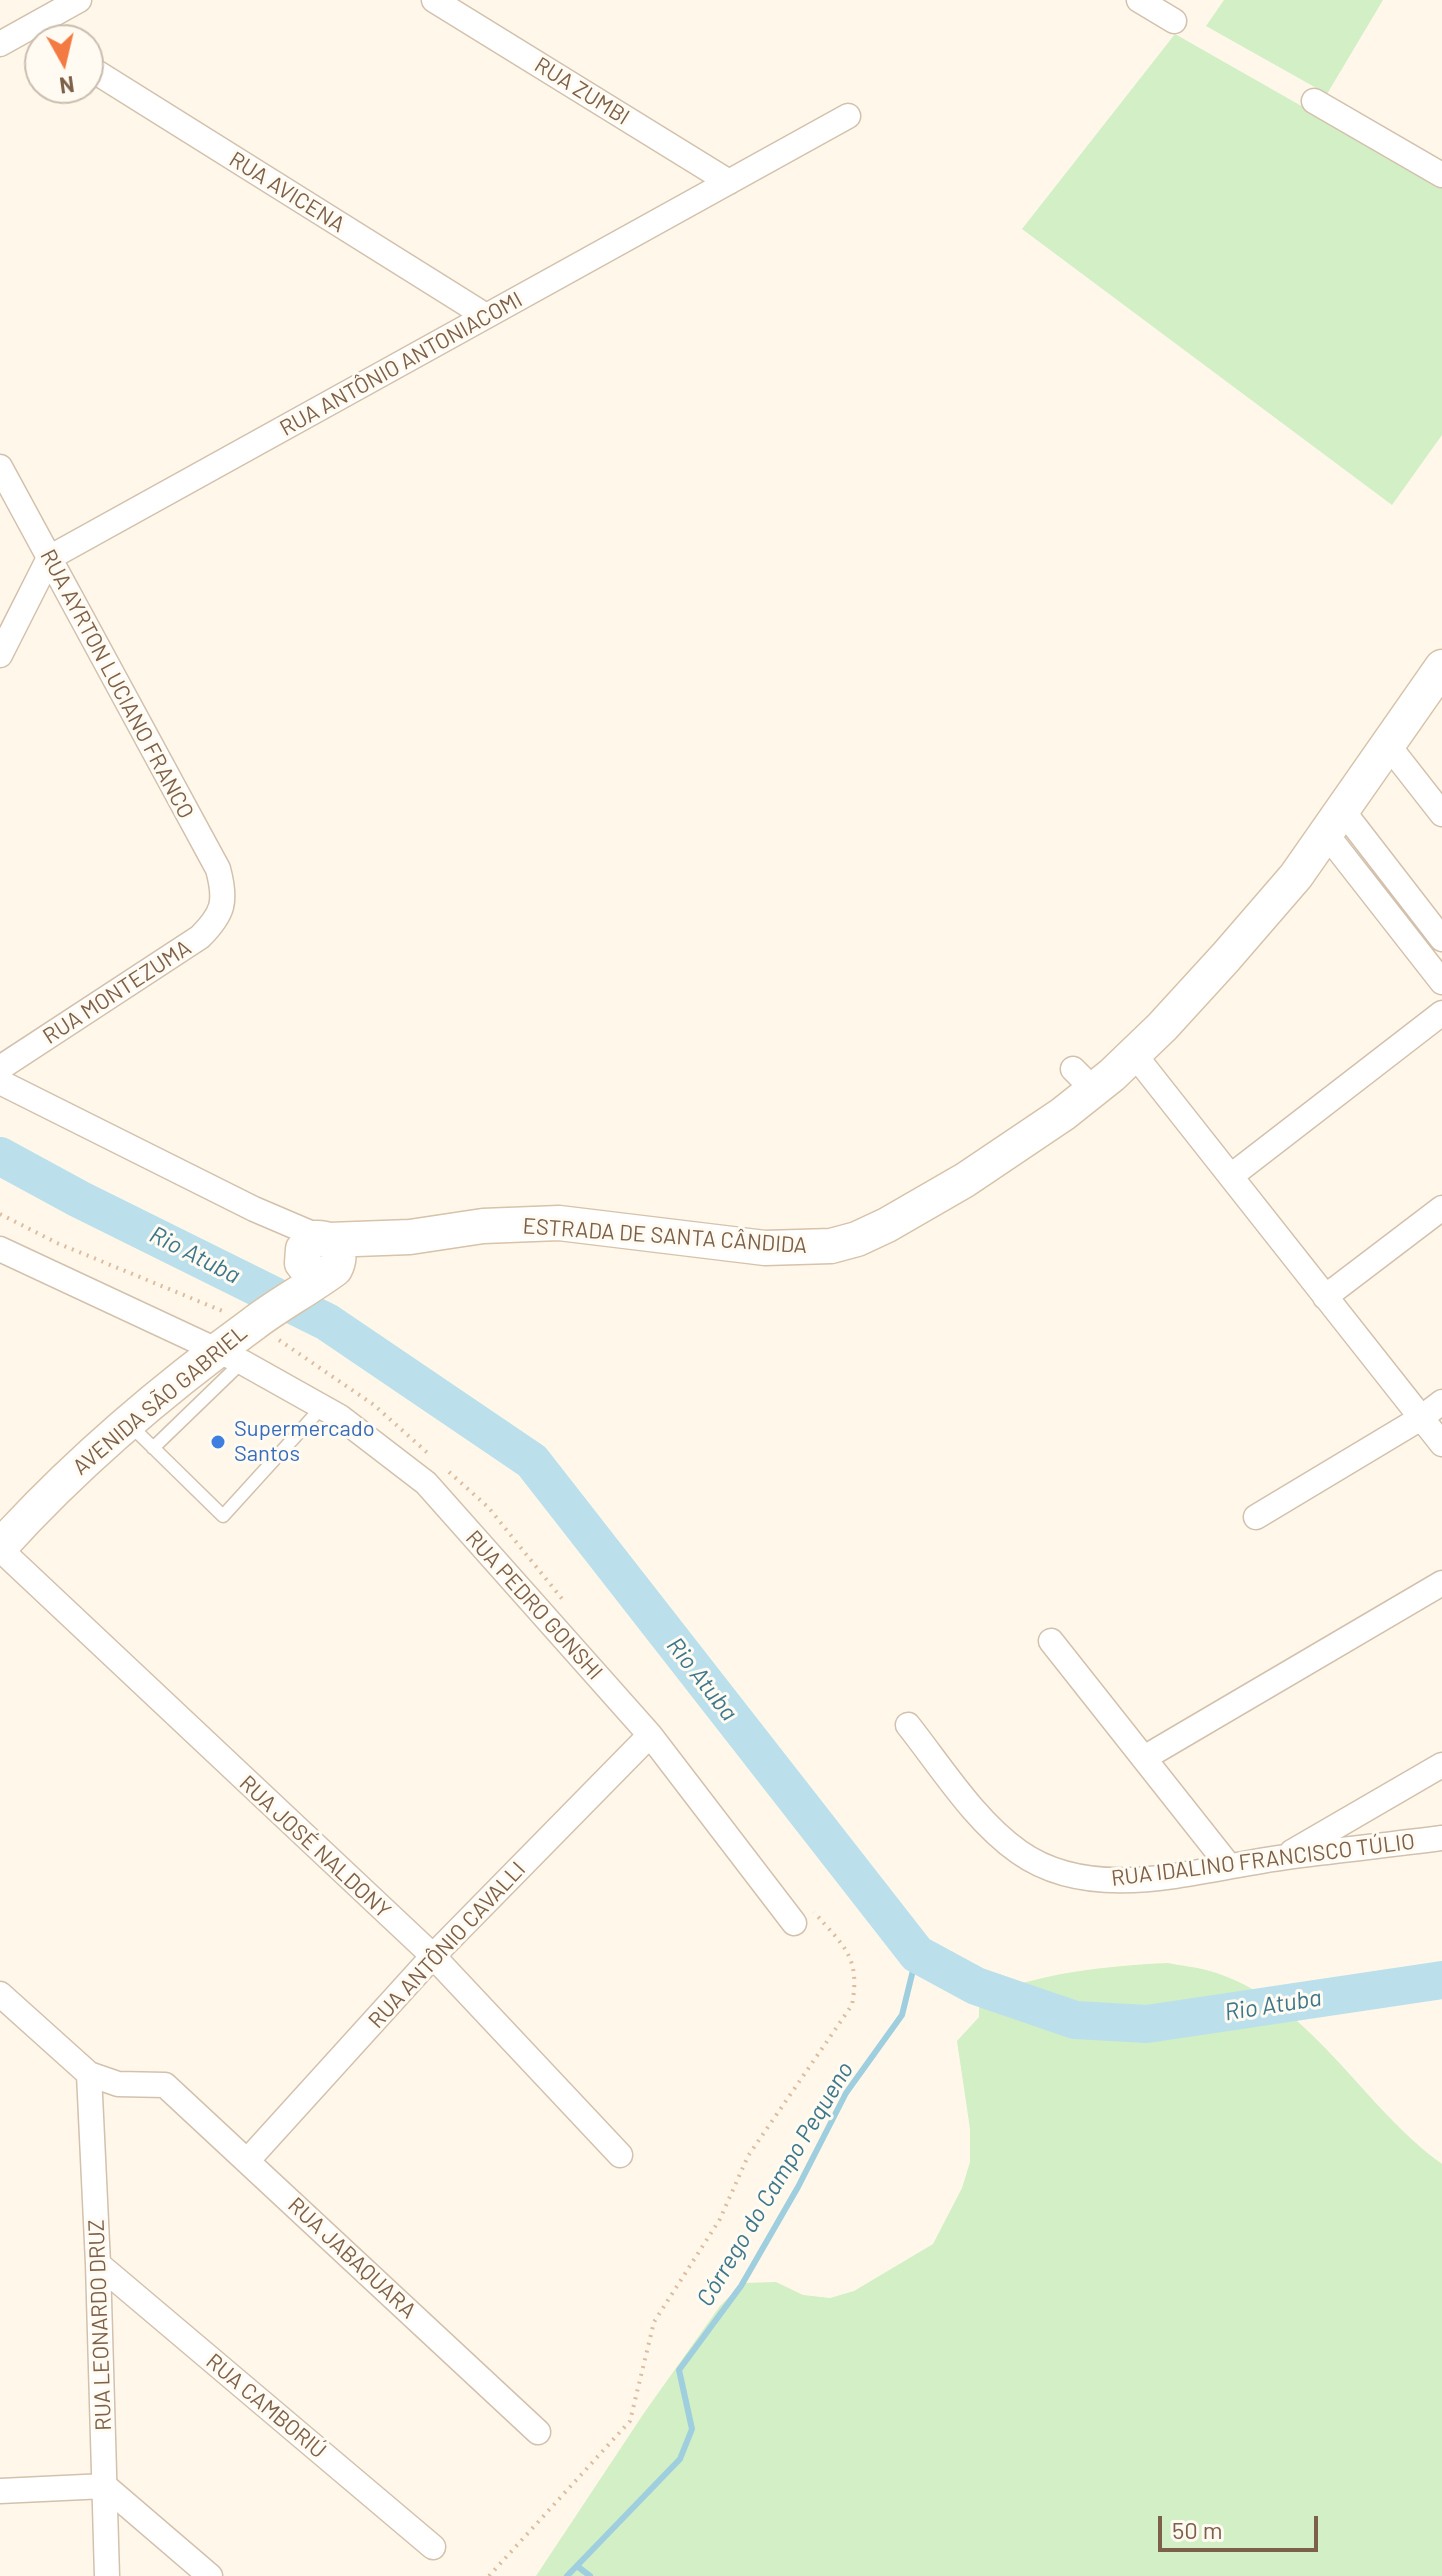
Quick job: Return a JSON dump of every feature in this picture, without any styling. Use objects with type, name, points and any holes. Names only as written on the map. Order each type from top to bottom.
[{"type":"main road","name":"ESTRADA DE SANTA CÂNDIDA","points":[[319,1256],[483,1226],[559,1223],[765,1248],[831,1246],[857,1239],[887,1225],[965,1180],[1084,1080],[1134,1054],[1264,915],[1335,823],[1442,667]]},
{"type":"main road","name":"AVENIDA SÃO GABRIEL","points":[[0,1548],[40,1502],[126,1422],[231,1356],[254,1323],[290,1298],[319,1256]]},
{"type":"street","points":[[49,24],[79,0]]},
{"type":"street","name":"RUA ZUMBI","points":[[434,0],[729,182]]},
{"type":"street","points":[[1139,0],[1174,21]]},
{"type":"street","points":[[0,44],[24,37]]},
{"type":"street","name":"RUA AVICENA","points":[[104,77],[486,316]]},
{"type":"street","points":[[1314,101],[1442,175]]},
{"type":"street","name":"RUA ANTÔNIO ANTONIACOMI","points":[[49,558],[848,116]]},
{"type":"street","name":"RUA AYRTON LUCIANO FRANCO","points":[[0,467],[218,869],[223,886],[223,905]]},
{"type":"street","points":[[0,655],[49,558]]},
{"type":"street","points":[[1388,745],[1442,814]]},
{"type":"street","points":[[1335,823],[1442,939]]},
{"type":"street","points":[[1335,823],[1442,982]]},
{"type":"street","name":"RUA MONTEZUMA","points":[[0,1068],[200,937],[215,922],[223,905]]},
{"type":"street","points":[[1231,1176],[1442,1013]]},
{"type":"street","points":[[1134,1054],[1442,1444]]},
{"type":"street","points":[[0,1082],[254,1209],[319,1256]]},
{"type":"street","points":[[1325,1297],[1442,1208]]},
{"type":"street","name":"RUA PEDRO GONSHI","points":[[0,1249],[231,1356],[340,1417],[426,1483],[650,1735],[794,1923]]},
{"type":"street","points":[[1256,1517],[1421,1418],[1442,1402]]},
{"type":"street","name":"RUA JOSÉ NALDONY","points":[[0,1548],[433,1956],[620,2155]]},
{"type":"street","points":[[1144,1758],[1442,1583]]},
{"type":"street","points":[[1051,1641],[1229,1866]]},
{"type":"street","name":"RUA IDALINO FRANCISCO TÚLIO","points":[[908,1725],[985,1821],[1021,1854],[1043,1865],[1077,1875],[1108,1880],[1140,1879],[1284,1857],[1442,1838]]},
{"type":"street","name":"RUA ANTÔNIO CAVALLI","points":[[248,2160],[433,1956],[650,1735]]},
{"type":"street","points":[[1284,1857],[1442,1765]]},
{"type":"street","points":[[0,1994],[89,2074]]},
{"type":"street","name":"RUA JABAQUARA","points":[[89,2074],[118,2084],[165,2085],[538,2432]]},
{"type":"street","name":"RUA LEONARDO DRUZ","points":[[89,2074],[107,2576]]},
{"type":"street","name":"RUA CAMBORIÚ","points":[[98,2264],[433,2547]]},
{"type":"street","points":[[0,2491],[105,2486],[210,2576]]},
{"type":"lane","points":[[153,1448],[231,1356]]},
{"type":"lane","points":[[126,1422],[223,1516],[322,1407]]},
{"type":"green space","points":[[1224,0],[1383,0],[1327,94],[1206,26]]},
{"type":"green space","points":[[1175,34],[1442,186],[1442,435],[1392,505],[1022,229]]},
{"type":"green space","points":[[1168,1963],[1210,1971],[1246,1985],[1278,2006],[1307,2030],[1413,2140],[1442,2164],[1442,2576],[536,2576],[644,2413],[720,2306],[743,2283],[776,2282],[803,2295],[830,2298],[854,2291],[933,2244],[962,2188],[970,2162],[970,2129],[957,2041],[979,2017],[979,1998],[1025,1982],[1072,1972]]},
{"type":"waterway","name":"Rio Atuba","points":[[0,1156],[79,1199],[327,1322],[532,1461],[917,1954],[976,1986],[1075,2020],[1147,2024],[1442,1980]]},
{"type":"waterway","name":"Córrego do Campo Pequeno","points":[[567,2576],[680,2459],[692,2429],[679,2370],[741,2286],[798,2187],[846,2093],[902,2015],[917,1954]]},
{"type":"waterway","points":[[577,2566],[590,2576]]},
{"type":"place","name":"Supermercado Santos","points":[[218,1442]]}]
